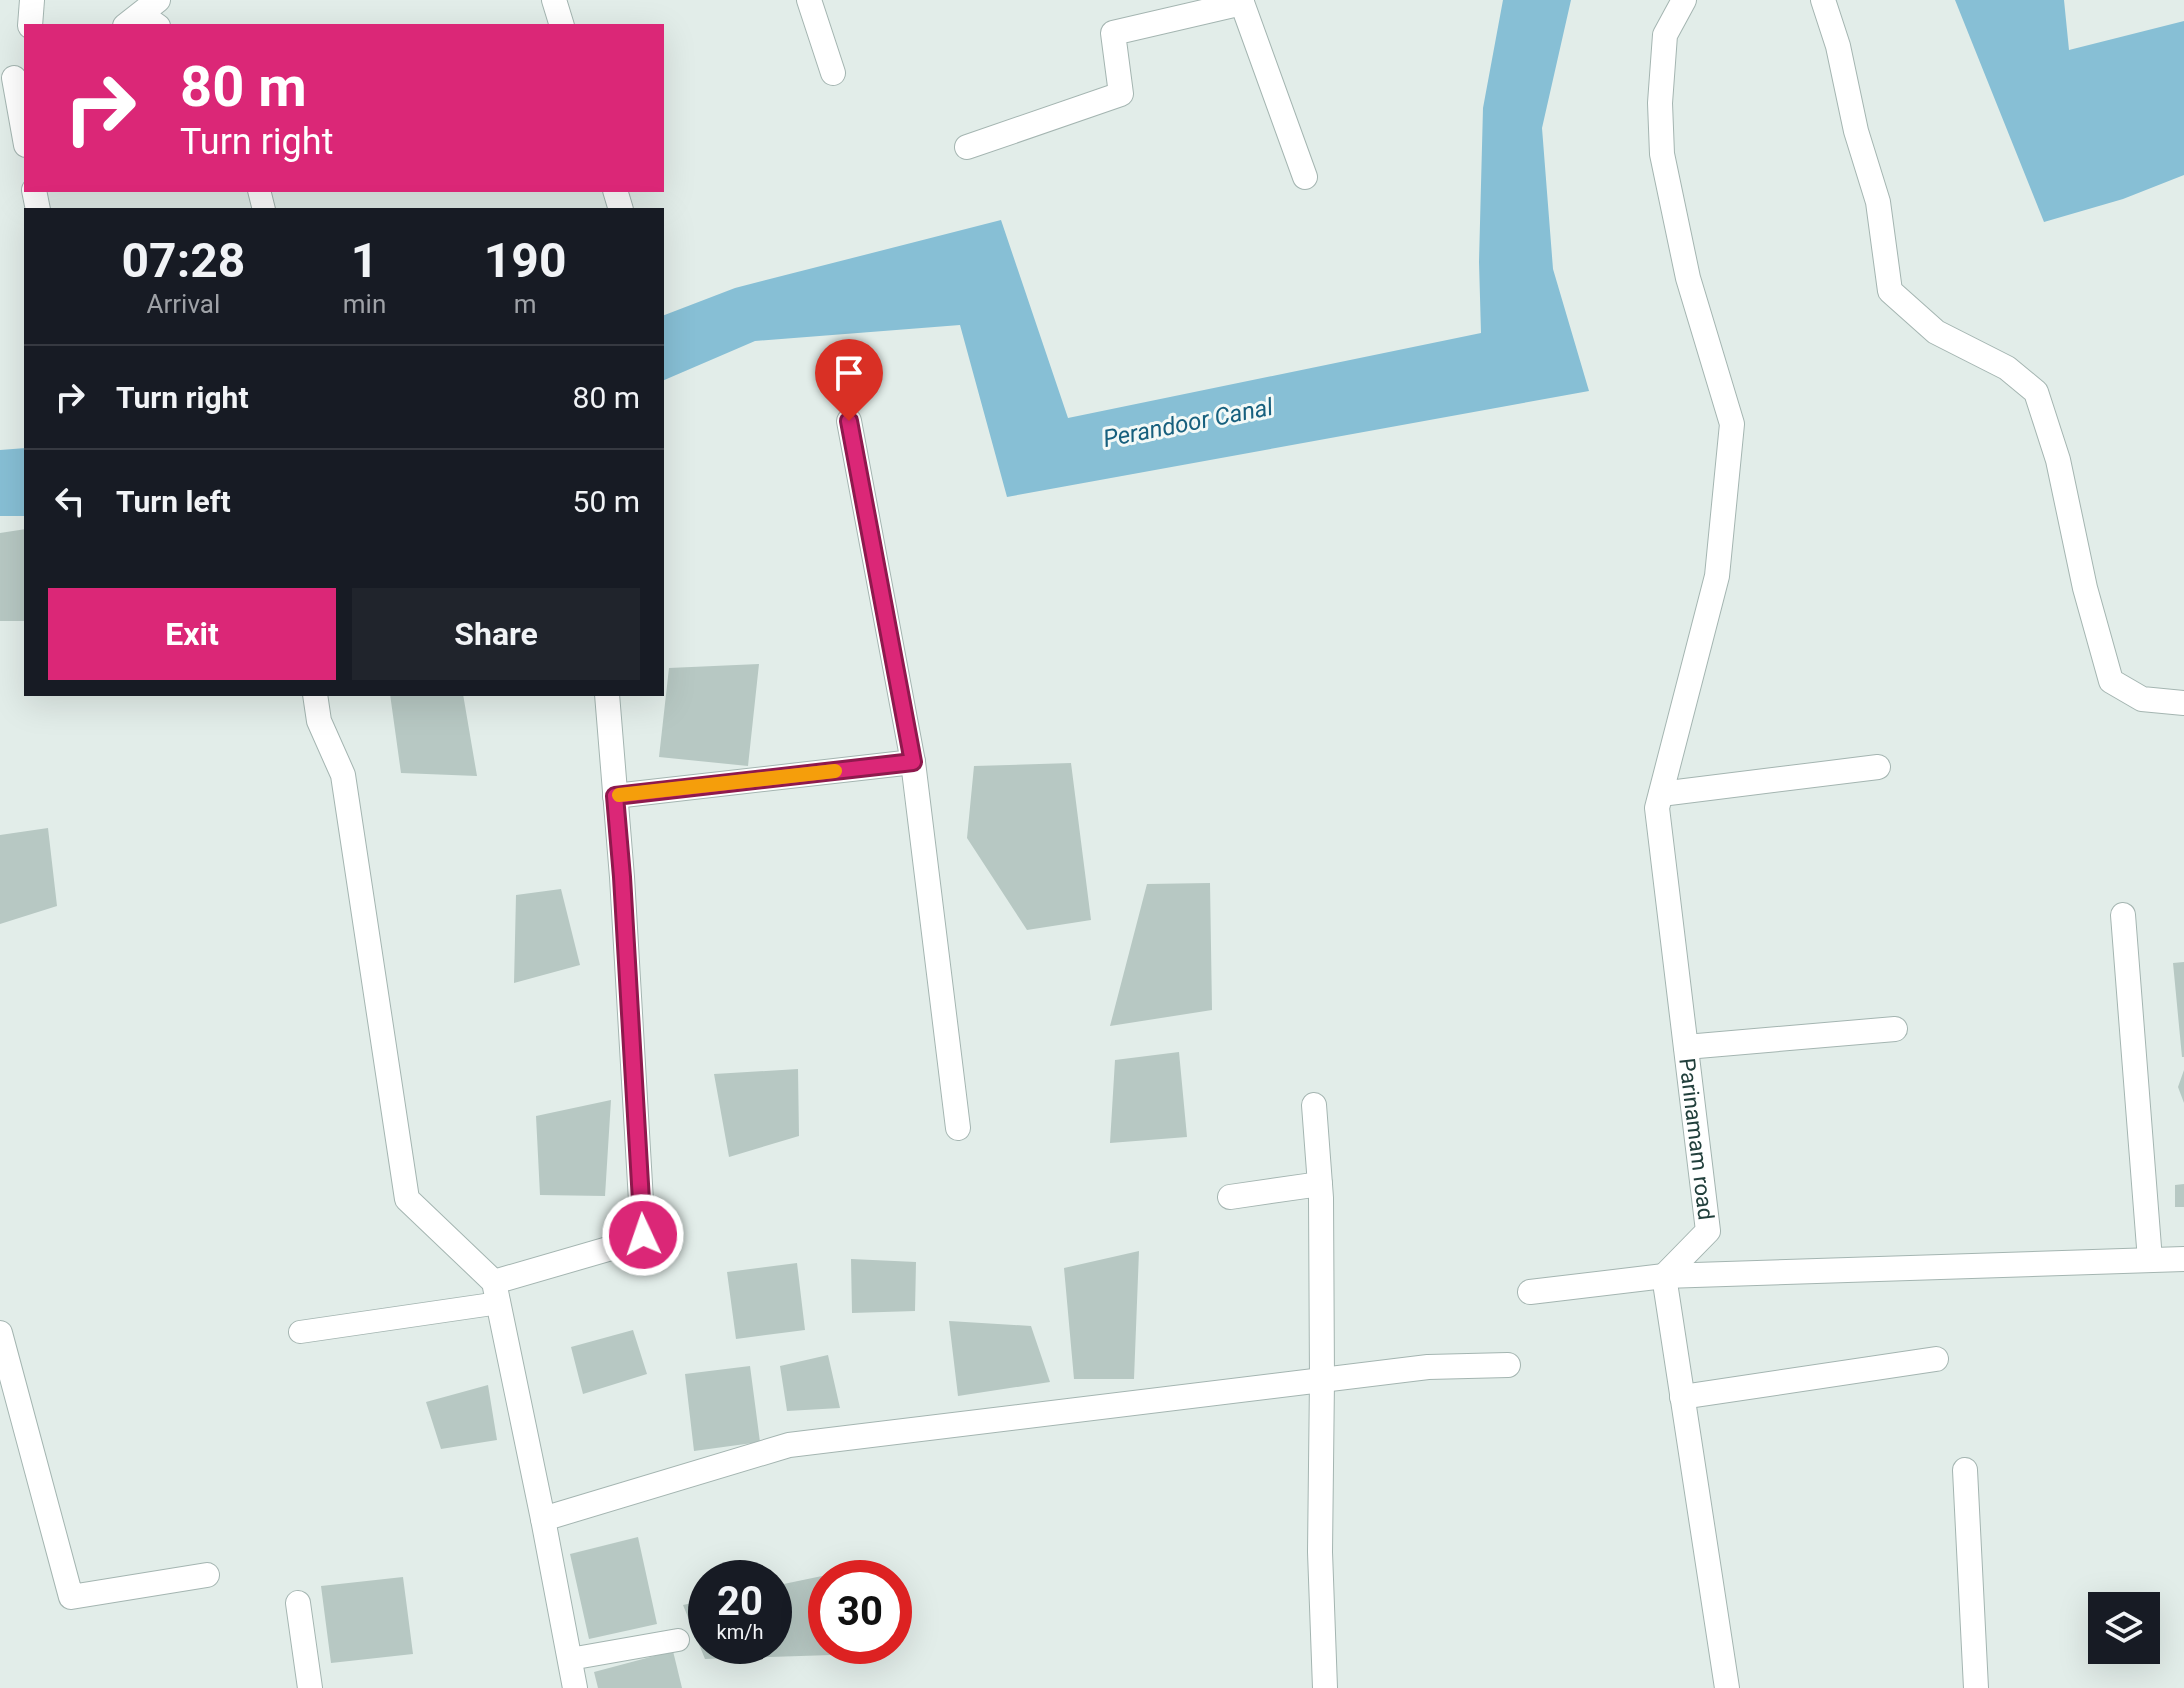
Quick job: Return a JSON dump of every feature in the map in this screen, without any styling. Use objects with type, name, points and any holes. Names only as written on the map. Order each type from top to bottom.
[{"type":"street","points":[[30,24],[32,0]]},
{"type":"street","points":[[554,0],[561,24]]},
{"type":"street","points":[[809,0],[833,73]]},
{"type":"street","points":[[1684,0],[1665,35],[1660,103],[1662,154],[1688,278],[1732,424],[1717,576],[1659,801],[1878,767]]},
{"type":"street","points":[[1823,0],[1838,46],[1856,131],[1878,202],[1890,291],[1936,332],[2007,368],[2036,392],[2058,460],[2085,588],[2111,681],[2142,699],[2184,703]]},
{"type":"street","points":[[967,147],[1121,94],[1113,33],[1241,1],[1305,177]]},
{"type":"street","points":[[13,77],[24,135]]},
{"type":"street","points":[[849,421],[913,762],[958,1128]]},
{"type":"street","points":[[315,696],[319,721],[343,775],[407,1199],[497,1292],[575,1688]]},
{"type":"street","points":[[497,1292],[639,1240],[643,1235],[622,877],[607,696]]},
{"type":"street","points":[[615,796],[913,762]]},
{"type":"street","name":"Parinamam road","points":[[1659,801],[1708,1231],[1664,1276]]},
{"type":"street","points":[[2123,915],[2150,1260]]},
{"type":"street","points":[[1686,1047],[1895,1029]]},
{"type":"street","points":[[1314,1105],[1320,1184],[1320,1552],[1325,1688]]},
{"type":"street","points":[[1230,1197],[1320,1184]]},
{"type":"street","points":[[1530,1292],[1664,1276],[2184,1259]]},
{"type":"street","points":[[1664,1276],[1727,1688]]},
{"type":"street","points":[[0,1333],[6,1380],[71,1597],[207,1575]]},
{"type":"street","points":[[1682,1397],[1936,1359]]},
{"type":"street","points":[[543,1519],[789,1445],[1428,1367],[1508,1365]]},
{"type":"street","points":[[1965,1470],[1976,1688]]},
{"type":"street","points":[[298,1603],[310,1688]]},
{"type":"lane","points":[[300,1332],[497,1292]]},
{"type":"lane","points":[[570,1659],[678,1640]]},
{"type":"water","name":"Perandoor Canal","points":[[1503,0],[1571,0],[1542,128],[1553,269],[1589,391],[1007,497],[960,325],[755,341],[664,380],[664,315],[735,288],[1001,220],[1068,418],[1481,333],[1479,262],[1483,108]]},
{"type":"water","points":[[1955,0],[2064,0],[2069,50],[2184,21],[2184,175],[2123,199],[2044,222]]},
{"type":"water","points":[[24,448],[24,516],[0,516],[0,450]]},
{"type":"building","points":[[24,529],[24,621],[0,621],[0,533]]},
{"type":"building","points":[[759,664],[748,766],[659,757],[669,668]]},
{"type":"building","points":[[390,696],[463,696],[477,776],[401,773]]},
{"type":"building","points":[[1071,763],[1091,920],[1027,930],[967,838],[974,766]]},
{"type":"building","points":[[48,828],[57,906],[0,924],[0,835]]},
{"type":"building","points":[[1210,883],[1212,1010],[1110,1026],[1147,884]]},
{"type":"building","points":[[561,889],[580,965],[514,983],[516,895]]},
{"type":"building","points":[[2184,962],[2184,1057],[2182,1057],[2173,963]]},
{"type":"building","points":[[1179,1052],[1187,1137],[1110,1143],[1115,1060]]},
{"type":"building","points":[[798,1069],[799,1136],[729,1157],[714,1074]]},
{"type":"building","points":[[2184,1070],[2184,1103],[2178,1087]]},
{"type":"building","points":[[611,1100],[605,1196],[540,1195],[536,1116]]},
{"type":"building","points":[[2184,1184],[2184,1207],[2175,1207],[2175,1185]]},
{"type":"building","points":[[1139,1251],[1134,1379],[1074,1379],[1064,1268]]},
{"type":"building","points":[[851,1259],[916,1262],[915,1311],[852,1313]]},
{"type":"building","points":[[797,1263],[805,1330],[736,1339],[727,1272]]},
{"type":"building","points":[[949,1321],[1031,1326],[1050,1382],[958,1396]]},
{"type":"building","points":[[633,1330],[647,1374],[583,1394],[571,1347]]},
{"type":"building","points":[[828,1355],[840,1408],[787,1411],[780,1366]]},
{"type":"building","points":[[750,1366],[760,1442],[694,1451],[685,1374]]},
{"type":"building","points":[[488,1385],[497,1440],[441,1449],[426,1402]]},
{"type":"building","points":[[638,1537],[657,1624],[589,1639],[570,1554]]},
{"type":"building","points":[[403,1577],[413,1654],[331,1663],[321,1586]]},
{"type":"building","points":[[808,1579],[808,1656],[792,1656],[792,1582]]},
{"type":"building","points":[[673,1651],[682,1688],[598,1688],[594,1672]]},
{"type":"slow traffic","points":[[619,795],[835,771]]},
{"type":"route","points":[[643,1235],[615,796],[913,762],[849,421]]}]
